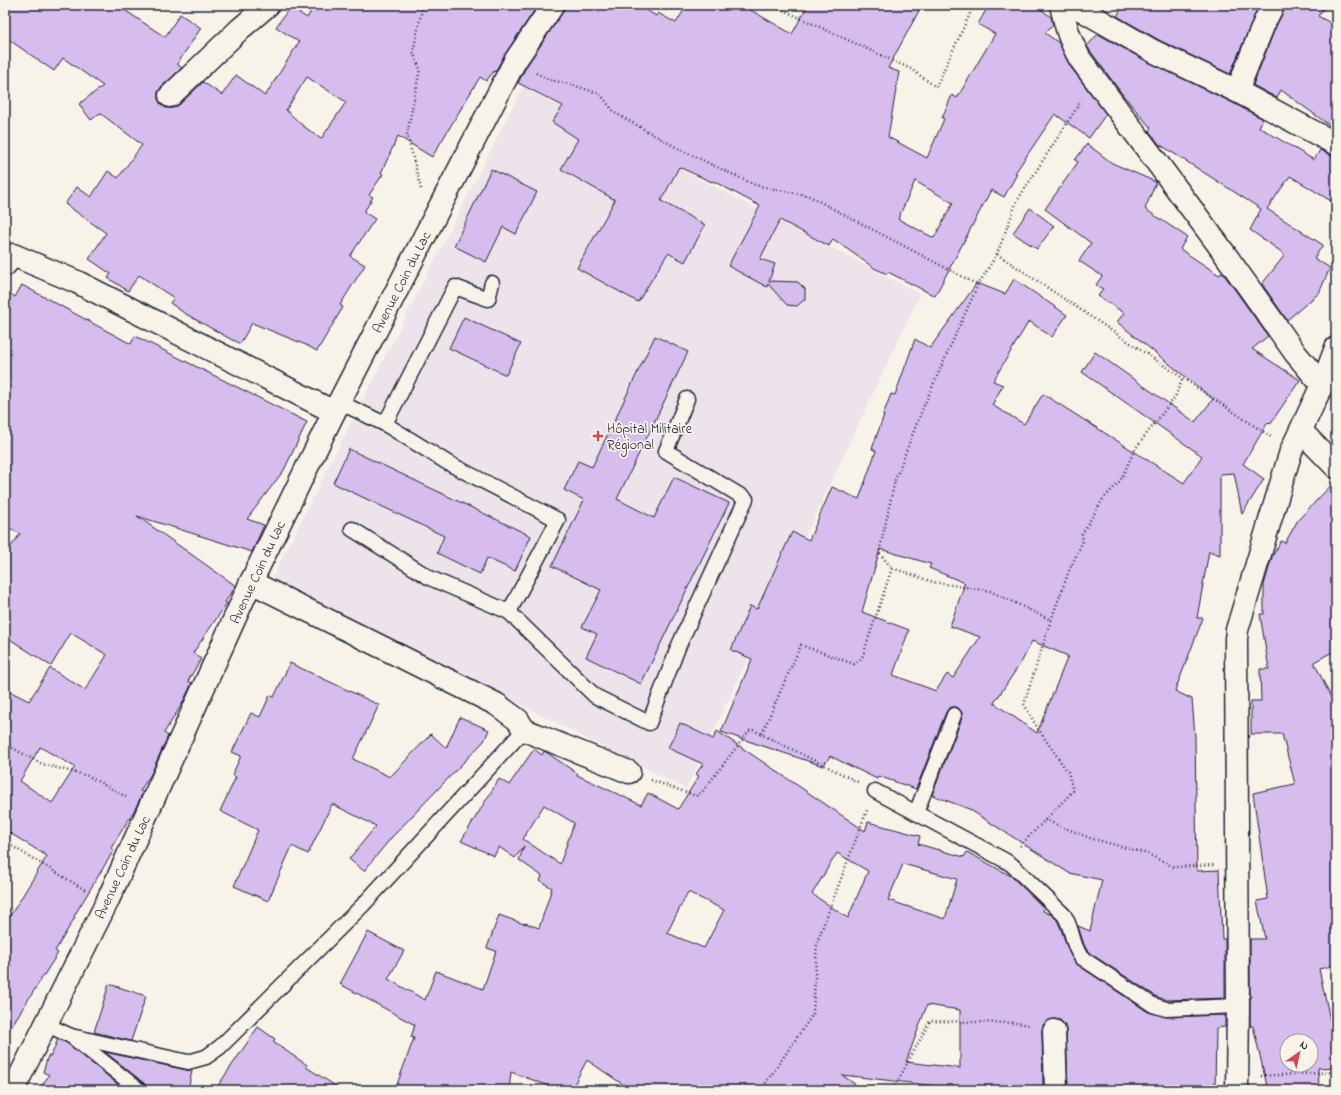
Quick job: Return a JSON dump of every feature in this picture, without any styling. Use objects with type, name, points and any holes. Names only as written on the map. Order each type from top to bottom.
[{"type":"street","points":[[170,96],[240,29],[268,5]]},
{"type":"street","name":"Avenue Coin du Lac","points":[[13,1090],[107,902],[251,582],[337,407],[514,61],[553,5]]},
{"type":"street","points":[[1062,5],[1071,44],[1080,59],[1217,243],[1296,354],[1322,385]]},
{"type":"street","points":[[1073,5],[1153,51],[1237,91],[1336,144]]},
{"type":"street","points":[[1237,91],[1265,21],[1273,5]]},
{"type":"street","points":[[5,265],[13,255],[77,282],[337,407]]},
{"type":"street","points":[[1237,1083],[1236,638],[1291,451],[1322,385],[1336,348]]},
{"type":"street","points":[[1301,431],[1336,467]]},
{"type":"street","points":[[251,582],[496,704],[518,720],[524,730],[628,772]]},
{"type":"street","points":[[1054,1031],[1056,1090]]},
{"type":"lane","points":[[385,424],[455,287],[488,299],[492,284]]},
{"type":"lane","points":[[352,529],[430,578],[509,612],[595,696],[649,723],[679,645],[746,499],[666,451],[687,399]]},
{"type":"lane","points":[[337,407],[385,424],[448,463],[558,520],[509,612]]},
{"type":"lane","points":[[916,813],[954,716]]},
{"type":"lane","points":[[45,1024],[71,1036],[188,1062],[206,1057],[220,1047],[364,905],[524,730]]},
{"type":"lane","points":[[874,791],[1006,861],[1064,915],[1068,921],[1078,953],[1082,958],[1153,1005],[1166,1009],[1238,1006]]},
{"type":"lane","points":[[71,1036],[139,1090]]},
{"type":"path","points":[[423,5],[413,52],[420,68],[407,134],[430,226]]},
{"type":"path","points":[[772,5],[911,69],[936,87],[974,5]]},
{"type":"path","points":[[514,61],[550,80],[570,84],[600,94],[614,113],[687,153],[755,185],[809,196],[978,284]]},
{"type":"path","points":[[1051,620],[990,591],[933,582],[892,568],[879,553],[895,480],[922,410],[978,284],[997,254],[1017,201],[1095,78]]},
{"type":"path","points":[[997,254],[1291,451]]},
{"type":"path","points":[[1006,861],[1072,791],[1068,772],[1038,729],[1024,704],[1051,620],[1069,571],[1083,541],[1082,534],[1103,499],[1120,481],[1135,449],[1175,397],[1183,378]]},
{"type":"path","points":[[762,733],[801,645],[854,664],[862,658],[892,568]]},
{"type":"path","points":[[628,772],[696,796],[702,792],[749,731],[753,730],[762,733],[874,791],[817,942],[813,1014],[761,1090]]},
{"type":"path","points":[[5,744],[42,764],[88,776],[149,810]]},
{"type":"path","points":[[1045,820],[1090,838],[1148,854],[1174,867],[1237,864]]},
{"type":"path","points":[[5,842],[107,902]]},
{"type":"path","points":[[893,1090],[930,1021],[1016,1023],[1044,1027],[1054,1031]]},
{"type":"path","points":[[1237,1083],[1336,1072]]},
{"type":"shaded area","name":"Hôpital Militaire Régional","points":[[523,87],[920,294],[686,789],[272,578]]},
{"type":"building","points":[[5,5],[117,5],[165,37],[180,14],[201,28],[177,64],[182,68],[161,87],[158,92],[158,99],[161,104],[166,108],[173,108],[179,105],[203,82],[222,95],[236,75],[265,96],[299,42],[276,27],[290,7],[307,18],[315,5],[538,5],[505,54],[495,72],[494,71],[486,81],[480,77],[432,157],[398,136],[381,173],[383,174],[369,195],[373,197],[364,212],[375,219],[350,256],[365,265],[340,305],[343,307],[317,351],[252,323],[240,344],[184,313],[170,303],[174,298],[139,275],[128,291],[108,278],[111,274],[89,259],[106,233],[65,204],[77,187],[91,197],[108,171],[118,178],[142,145],[100,113],[91,120],[79,104],[103,86],[63,58],[54,71],[5,37]],"holes":[[[307,77],[346,102],[321,139],[302,125],[286,110]]]},
{"type":"building","points":[[565,5],[639,5],[656,16],[658,13],[676,23],[687,5],[742,5],[792,34],[808,5],[922,5],[888,68],[899,72],[888,137],[927,158],[944,119],[942,118],[952,95],[957,98],[995,34],[978,24],[989,5],[1035,5],[1051,17],[1053,24],[1045,33],[1059,43],[1070,66],[1106,114],[1089,138],[1055,114],[1015,173],[1017,174],[1004,197],[991,190],[935,296],[888,272],[887,274],[874,268],[833,239],[829,246],[780,220],[760,259],[775,264],[769,281],[798,282],[805,289],[805,299],[797,306],[787,305],[768,284],[767,287],[728,266],[760,206],[713,181],[712,182],[679,167],[661,201],[705,225],[685,262],[668,253],[638,302],[577,268],[615,200],[561,169],[578,139],[552,122],[563,106],[518,83],[526,67],[563,12]],"holes":[[[915,181],[953,203],[934,238],[898,219]]]},
{"type":"building","points":[[1124,5],[1259,5],[1230,74],[1159,40],[1117,16]]},
{"type":"building","points":[[1285,5],[1326,5],[1318,16],[1336,26],[1336,130],[1281,90],[1277,98],[1253,85],[1276,26],[1284,11]]},
{"type":"building","points":[[1098,34],[1148,62],[1263,119],[1259,127],[1314,160],[1320,150],[1336,156],[1336,204],[1290,176],[1267,209],[1323,245],[1314,258],[1330,268],[1319,293],[1287,320],[1262,284],[1284,256],[1282,254],[1283,253],[1250,230],[1261,209],[1159,144],[1149,131],[1151,128],[1123,95],[1087,46]]},
{"type":"building","points":[[1087,144],[1112,163],[1156,182],[1145,209],[1187,237],[1180,249],[1219,275],[1221,273],[1225,276],[1268,336],[1252,349],[1300,380],[1270,424],[1268,422],[1243,464],[1264,479],[1242,514],[1234,473],[1220,474],[1220,555],[1209,551],[1197,618],[1203,618],[1175,691],[1192,699],[1195,737],[1197,871],[1219,870],[1222,939],[1225,939],[1225,998],[1167,1000],[1157,997],[1088,952],[1084,945],[1078,926],[1090,931],[1102,880],[1069,873],[969,809],[932,795],[962,718],[962,713],[957,707],[952,707],[946,712],[916,789],[878,776],[877,779],[830,756],[823,766],[721,732],[752,659],[731,650],[750,606],[757,609],[792,532],[809,540],[832,487],[859,499],[876,451],[872,449],[883,415],[891,394],[895,395],[915,339],[930,348],[977,283],[1005,294],[1014,279],[1067,315],[1052,337],[1029,321],[993,381],[1003,385],[992,405],[1024,424],[1043,394],[1184,483],[1202,456],[1082,372],[1095,352],[1195,422],[1213,399],[1117,322],[1124,313],[1098,296],[1103,289],[1096,285],[1102,276],[1079,261],[1091,243],[1045,209],[1078,162],[1075,160]],"holes":[[[880,549],[931,564],[929,568],[965,583],[950,626],[980,637],[953,678],[947,674],[936,691],[893,675],[909,630],[862,612]],[[1032,641],[1068,656],[1037,733],[994,703],[1022,661]]]},
{"type":"building","points":[[491,169],[537,192],[516,234],[503,227],[486,262],[454,246]]},
{"type":"building","points":[[1030,208],[1054,226],[1037,249],[1013,233]]},
{"type":"building","points":[[22,285],[131,344],[135,336],[307,422],[284,470],[247,519],[264,525],[252,552],[137,516],[236,586],[225,602],[227,603],[193,653],[201,659],[188,681],[192,683],[182,704],[164,733],[168,736],[151,774],[140,791],[143,792],[135,809],[111,848],[114,850],[74,916],[75,917],[55,951],[58,953],[5,1036],[5,926],[47,856],[5,830],[5,689],[29,701],[50,668],[85,690],[107,655],[71,633],[51,666],[5,636],[5,555],[20,534],[5,525],[5,290],[15,297]],"holes":[[[40,747],[75,767],[52,803],[20,781]]]},
{"type":"building","points":[[464,317],[521,344],[506,375],[449,348]]},
{"type":"building","points":[[655,336],[688,352],[617,499],[654,518],[674,477],[729,503],[641,684],[586,657],[597,634],[582,627],[601,590],[552,566],[584,500],[564,490],[578,461],[592,467]]},
{"type":"building","points":[[349,449],[531,536],[515,571],[487,558],[480,574],[437,553],[444,536],[333,483]]},
{"type":"building","points":[[1336,480],[1336,650],[1314,662],[1336,708],[1336,965],[1319,969],[1332,1029],[1335,1029],[1336,1067],[1319,1068],[1319,1033],[1279,1033],[1279,1073],[1318,1073],[1319,1090],[1268,1090],[1253,1026],[1250,1026],[1250,939],[1265,939],[1257,901],[1268,899],[1253,793],[1295,784],[1282,734],[1251,734],[1251,701],[1261,701],[1260,669],[1269,669],[1260,614],[1264,614],[1264,585],[1272,557],[1281,541],[1285,543],[1298,520]]},
{"type":"building","points":[[290,663],[379,705],[353,759],[390,777],[431,734],[446,748],[460,717],[489,730],[484,741],[391,838],[364,871],[349,859],[376,826],[332,804],[308,854],[292,846],[268,901],[234,886],[258,830],[220,811],[236,777],[232,775],[241,756],[232,752],[251,713],[260,717],[270,695],[274,697]]},
{"type":"building","points":[[680,723],[713,739],[717,731],[865,831],[868,822],[920,836],[918,844],[964,857],[967,852],[1011,876],[1044,908],[1043,911],[1052,915],[1057,920],[1069,952],[1075,963],[1148,1012],[1166,1017],[1225,1015],[1225,1027],[1216,1028],[1215,1090],[1068,1090],[1066,1030],[1064,1024],[1060,1020],[1054,1019],[1047,1021],[1043,1025],[1042,1031],[1043,1090],[944,1090],[945,1087],[842,1075],[863,1090],[631,1090],[587,1060],[571,1090],[560,1090],[511,1072],[509,1090],[395,1090],[414,1038],[411,1037],[415,1025],[340,984],[368,932],[404,951],[388,979],[425,1000],[436,971],[483,989],[496,951],[487,948],[499,915],[539,928],[552,888],[540,881],[542,876],[519,860],[524,846],[515,858],[499,847],[494,856],[461,841],[499,779],[509,785],[534,749],[542,755],[544,751],[549,754],[578,774],[577,775],[641,805],[648,793],[678,809],[699,776],[696,774],[703,764],[668,748]],"holes":[[[544,805],[574,823],[560,864],[523,839]],[[837,853],[868,871],[848,918],[812,894]],[[903,864],[957,879],[945,919],[888,900]],[[688,892],[724,910],[704,948],[667,933]],[[927,1005],[960,1010],[960,1068],[906,1062]]]},
{"type":"building","points":[[109,984],[146,996],[131,1041],[94,1032]]},
{"type":"building","points":[[258,1027],[275,1039],[273,1042],[307,1065],[306,1067],[342,1090],[215,1090]]},
{"type":"building","points":[[58,1039],[67,1043],[125,1090],[39,1090],[49,1075],[43,1072],[48,1056],[51,1056]]},
{"type":"building","points":[[105,1052],[192,1071],[188,1090],[147,1090],[144,1083]]},
{"type":"place","name":"Hôpital Militaire Régional","points":[[598,436]]}]
